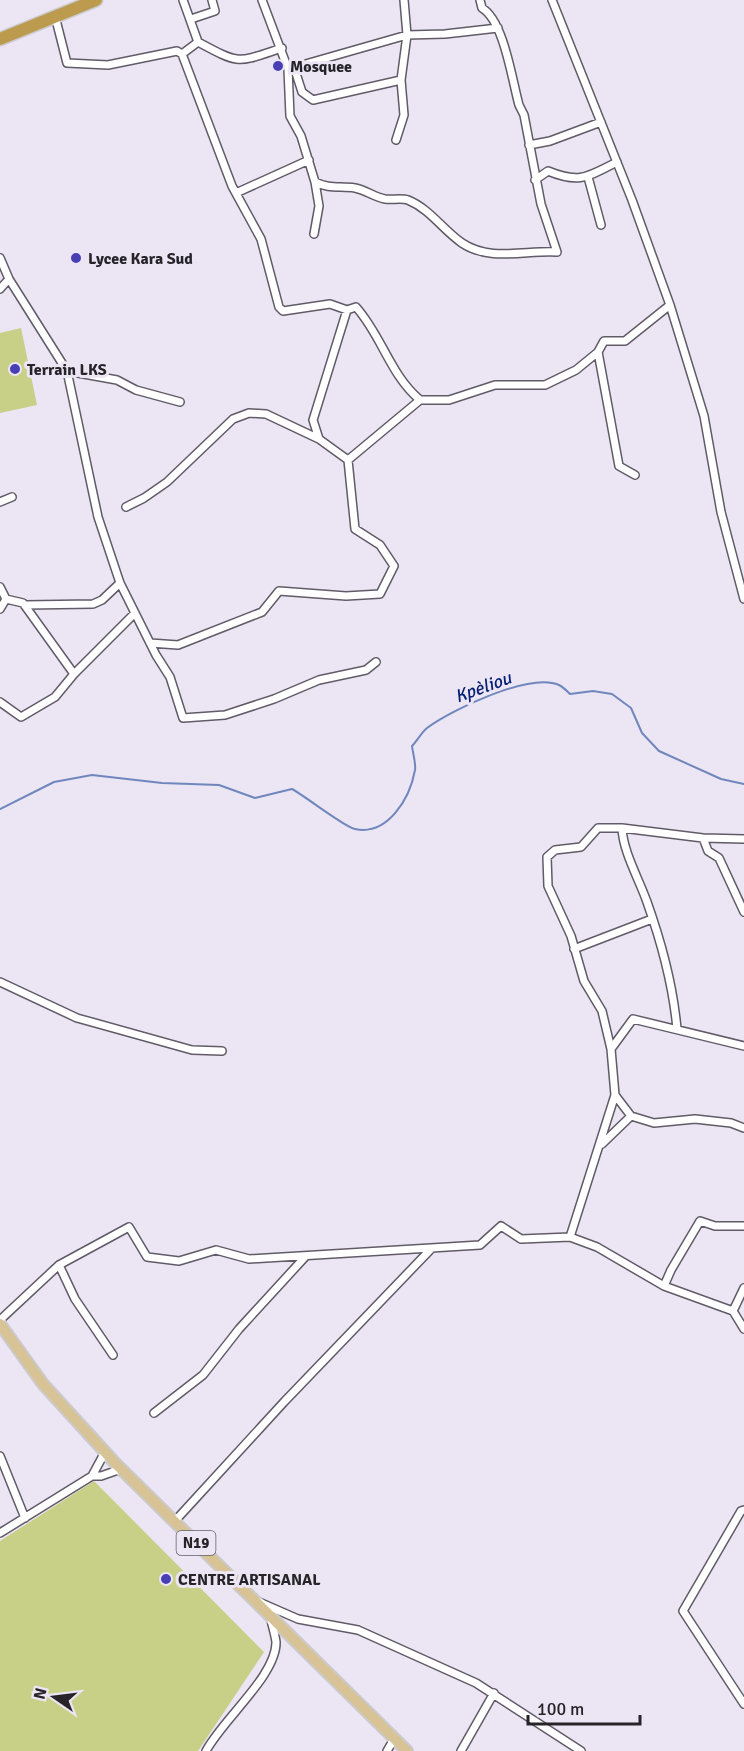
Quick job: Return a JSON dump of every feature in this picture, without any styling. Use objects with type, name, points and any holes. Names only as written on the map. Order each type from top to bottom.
[{"type":"highway","points":[[0,39],[87,2]]},
{"type":"main road","name":"N19","points":[[0,1322],[43,1384],[121,1469],[407,1751]]},
{"type":"street","points":[[183,0],[198,42],[239,62],[282,48]]},
{"type":"street","points":[[191,19],[215,11],[212,0]]},
{"type":"street","points":[[262,0],[302,92],[314,100],[401,80]]},
{"type":"street","points":[[396,140],[404,115],[401,80],[407,35],[404,0]]},
{"type":"street","points":[[315,182],[328,189],[355,188],[377,197],[406,199],[429,214],[463,244],[482,252],[504,255],[532,250],[557,252],[535,180],[524,115],[519,105],[498,28],[480,0]]},
{"type":"street","points":[[552,0],[617,162],[670,305],[704,416],[721,512],[744,599]]},
{"type":"street","points":[[55,16],[67,63],[108,65],[177,51],[182,54],[236,193],[261,239],[281,310],[330,304],[347,310],[356,307],[372,324],[403,386],[420,400],[449,400],[495,385],[545,385],[576,370],[598,352],[604,341],[625,341],[670,305]]},
{"type":"street","points":[[291,68],[407,35],[445,34],[498,28]]},
{"type":"street","points":[[182,54],[198,42]]},
{"type":"street","points":[[291,68],[290,116],[301,136],[309,160],[319,206],[314,234]]},
{"type":"street","points":[[529,145],[549,141],[601,122]]},
{"type":"street","points":[[236,193],[309,160]]},
{"type":"street","points":[[535,180],[548,171],[569,180],[588,177],[617,162]]},
{"type":"street","points":[[588,177],[601,225]]},
{"type":"street","points":[[0,258],[9,279],[67,371],[98,517],[120,583],[150,644],[170,677],[183,718],[225,715],[274,699],[319,680],[366,670],[376,662]]},
{"type":"street","points":[[0,289],[9,279]]},
{"type":"street","points":[[319,439],[314,420],[347,310]]},
{"type":"street","points":[[598,352],[619,466],[635,475]]},
{"type":"street","points":[[67,371],[117,380],[136,390],[180,402]]},
{"type":"street","points":[[348,460],[420,400]]},
{"type":"street","points":[[126,507],[144,498],[166,482],[233,419],[249,413],[266,414],[319,439],[348,460],[355,529],[380,545],[394,566],[380,594],[346,597],[279,591],[262,612],[178,645],[150,644]]},
{"type":"street","points":[[0,502],[12,497]]},
{"type":"street","points":[[0,587],[6,599],[25,605],[93,604],[102,600],[120,583]]},
{"type":"street","points":[[0,609],[6,599]]},
{"type":"street","points":[[25,605],[74,674]]},
{"type":"street","points":[[0,702],[21,717],[55,697],[74,674],[135,613]]},
{"type":"street","points":[[570,1237],[588,1178],[602,1144],[615,1095],[610,1049],[602,1011],[584,981],[571,936],[548,886],[547,857],[555,850],[580,847],[598,828],[622,828],[703,838],[744,839]]},
{"type":"street","points":[[622,828],[622,841],[668,967],[677,1029]]},
{"type":"street","points":[[703,838],[708,851],[719,858],[744,912]]},
{"type":"street","points":[[574,949],[652,919]]},
{"type":"street","points":[[0,982],[77,1018],[192,1050],[222,1051]]},
{"type":"street","points":[[610,1049],[633,1018],[744,1046]]},
{"type":"street","points":[[615,1095],[631,1116],[654,1123],[695,1119],[731,1123],[744,1128]]},
{"type":"street","points":[[602,1144],[631,1116]]},
{"type":"street","points":[[664,1286],[700,1221],[715,1226],[744,1226]]},
{"type":"street","points":[[0,1322],[60,1265],[129,1227],[147,1257],[193,1259],[216,1250],[249,1259],[305,1257],[322,1253],[431,1249],[448,1245],[480,1245],[501,1226],[521,1239],[570,1237],[597,1246],[664,1286],[733,1311],[744,1329]]},
{"type":"street","points":[[174,1522],[431,1249]]},
{"type":"street","points":[[154,1413],[203,1375],[239,1329],[305,1257]]},
{"type":"street","points":[[60,1265],[75,1299],[113,1355]]},
{"type":"street","points":[[733,1311],[744,1288]]},
{"type":"street","points":[[0,1533],[92,1476],[105,1452]]},
{"type":"street","points":[[0,1456],[25,1518]]},
{"type":"street","points":[[92,1476],[101,1476],[121,1469]]},
{"type":"street","points":[[744,1510],[741,1511],[683,1611],[744,1704]]},
{"type":"street","points":[[254,1599],[298,1619],[358,1630],[494,1693],[581,1751]]},
{"type":"street","points":[[206,1751],[242,1701],[265,1675],[276,1644],[270,1616]]},
{"type":"street","points":[[461,1751],[494,1693]]},
{"type":"street","points":[[387,1751],[394,1739]]},
{"type":"green space","name":"Terrain LKS","points":[[21,328],[37,405],[0,413],[0,333]]},
{"type":"green space","points":[[94,1481],[264,1652],[198,1751],[0,1751],[0,1541]]},
{"type":"waterway","name":"Kpèliou","points":[[0,809],[54,782],[92,775],[162,783],[219,785],[255,798],[292,789],[350,827],[367,830],[387,821],[403,803],[415,770],[412,746],[427,728],[438,720],[491,695],[511,688],[546,682],[559,685],[570,694],[593,691],[612,694],[631,708],[642,733],[659,751],[721,779],[744,784]]},
{"type":"place","name":"Mosquee","points":[[278,66]]},
{"type":"place","name":"Lycee Kara Sud","points":[[76,258]]},
{"type":"place","name":"Terrain LKS","points":[[15,369]]},
{"type":"place","name":"CENTRE ARTISANAL","points":[[166,1579]]}]
